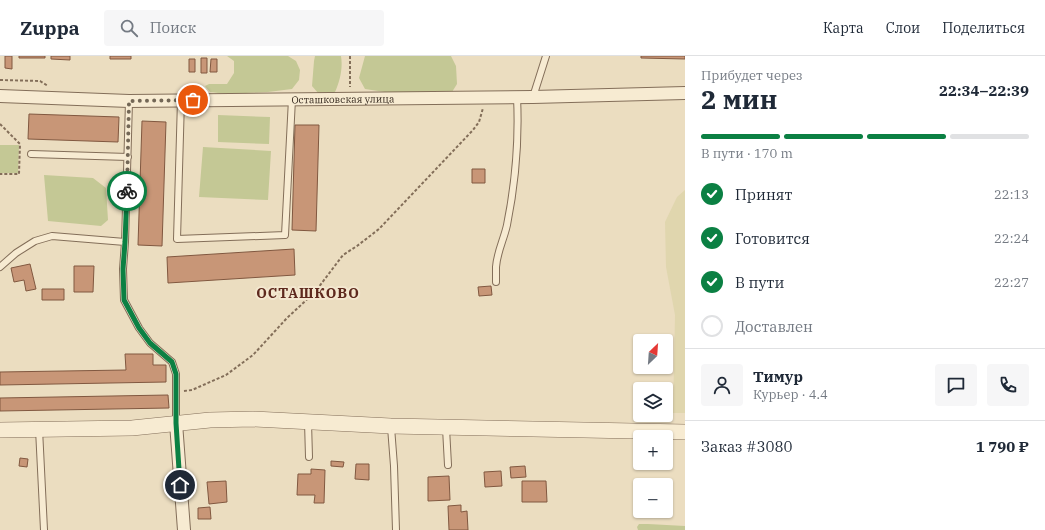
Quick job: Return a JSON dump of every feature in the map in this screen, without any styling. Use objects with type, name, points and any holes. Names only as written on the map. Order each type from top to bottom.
[{"type":"street","name":"Осташковская улица","points":[[0,96],[129,101],[685,94]]},
{"type":"street","points":[[0,430],[132,428],[210,420],[253,419],[391,426],[685,432]]},
{"type":"street","points":[[176,423],[184,530]]},
{"type":"lane","points":[[533,97],[546,56]]},
{"type":"lane","points":[[496,282],[496,266],[507,227],[512,193],[516,157],[518,117],[517,97]]},
{"type":"lane","points":[[181,100],[177,239],[285,236],[292,99]]},
{"type":"lane","points":[[129,101],[123,269],[124,300],[139,328],[150,343],[172,362],[176,374],[176,423]]},
{"type":"lane","points":[[31,154],[128,157]]},
{"type":"lane","points":[[0,265],[35,241],[52,236],[125,242]]},
{"type":"lane","points":[[308,422],[309,457]]},
{"type":"lane","points":[[391,426],[396,530]]},
{"type":"lane","points":[[446,427],[448,464]]},
{"type":"lane","points":[[39,429],[44,530]]},
{"type":"path","points":[[350,56],[350,99]]},
{"type":"path","points":[[176,392],[192,390],[226,375],[253,355],[315,292],[343,255],[379,229],[473,130],[479,122],[483,111],[485,97]]},
{"type":"path","points":[[0,124],[20,144],[20,174],[0,174]]},
{"type":"shaded area","points":[[685,190],[685,413],[673,413],[675,315],[666,267],[665,222],[677,197]]},
{"type":"green space","points":[[227,56],[288,56],[296,61],[300,70],[299,80],[292,89],[226,94],[210,92],[205,86],[209,84],[227,84],[234,73],[234,61]]},
{"type":"green space","points":[[315,56],[341,56],[341,74],[335,92],[326,94],[318,93],[312,86]]},
{"type":"green space","points":[[365,56],[451,56],[456,66],[457,84],[452,92],[398,94],[365,89],[359,78]]},
{"type":"green space","points":[[218,115],[270,117],[269,144],[218,142]]},
{"type":"green space","points":[[0,145],[19,145],[18,173],[0,173]]},
{"type":"green space","points":[[203,147],[271,151],[268,200],[199,197]]},
{"type":"green space","points":[[44,175],[93,178],[106,188],[108,220],[101,226],[48,221]]},
{"type":"green space","points":[[639,524],[685,526],[685,530],[638,530],[637,527]]},
{"type":"building","points":[[5,56],[12,56],[12,69],[5,68]]},
{"type":"building","points":[[19,56],[45,56],[45,58],[19,58]]},
{"type":"building","points":[[51,56],[70,56],[70,60],[51,59]]},
{"type":"building","points":[[110,56],[131,56],[131,59],[110,59]]},
{"type":"building","points":[[641,56],[685,56],[685,59],[641,58]]},
{"type":"building","points":[[201,58],[207,58],[207,73],[201,73]]},
{"type":"building","points":[[189,59],[195,59],[195,72],[189,72]]},
{"type":"building","points":[[211,59],[217,59],[217,72],[210,72]]},
{"type":"building","points":[[29,114],[119,117],[118,142],[28,139]]},
{"type":"building","points":[[142,121],[166,122],[162,246],[138,245]]},
{"type":"building","points":[[295,125],[319,125],[316,231],[292,230]]},
{"type":"building","points":[[472,169],[485,169],[485,183],[472,183]]},
{"type":"building","points":[[294,249],[295,275],[168,283],[167,257]]},
{"type":"building","points":[[30,264],[36,289],[26,291],[24,280],[14,282],[11,268]]},
{"type":"building","points":[[74,266],[94,266],[93,292],[74,292]]},
{"type":"building","points":[[491,286],[492,295],[479,296],[478,287]]},
{"type":"building","points":[[42,289],[64,289],[64,300],[42,300]]},
{"type":"building","points":[[125,354],[153,354],[153,365],[166,365],[166,382],[0,385],[0,372],[126,370]]},
{"type":"building","points":[[168,395],[169,408],[0,411],[0,398]]},
{"type":"building","points":[[20,458],[28,459],[27,467],[19,466]]},
{"type":"building","points":[[331,461],[344,462],[343,467],[331,466]]},
{"type":"building","points":[[356,464],[369,464],[369,480],[355,479]]},
{"type":"building","points":[[525,466],[526,477],[511,478],[510,467]]},
{"type":"building","points":[[311,469],[325,470],[324,503],[314,503],[315,495],[297,495],[298,474],[311,474]]},
{"type":"building","points":[[501,471],[502,486],[485,487],[484,472]]},
{"type":"building","points":[[449,476],[450,500],[428,501],[428,477]]},
{"type":"building","points":[[226,481],[227,502],[209,504],[207,482]]},
{"type":"building","points":[[522,481],[546,481],[547,502],[522,502]]},
{"type":"building","points":[[461,505],[461,512],[467,511],[468,530],[449,530],[448,506]]},
{"type":"building","points":[[210,507],[211,519],[198,519],[198,508]]},
{"type":"way so far","points":[[127,191],[129,101],[193,100]]},
{"type":"district","name":"ОСТАШКОВО","points":[[308,293]]},
{"type":"route","points":[[127,191],[123,269],[124,300],[139,328],[150,343],[172,362],[176,374],[176,423],[180,485]]}]
